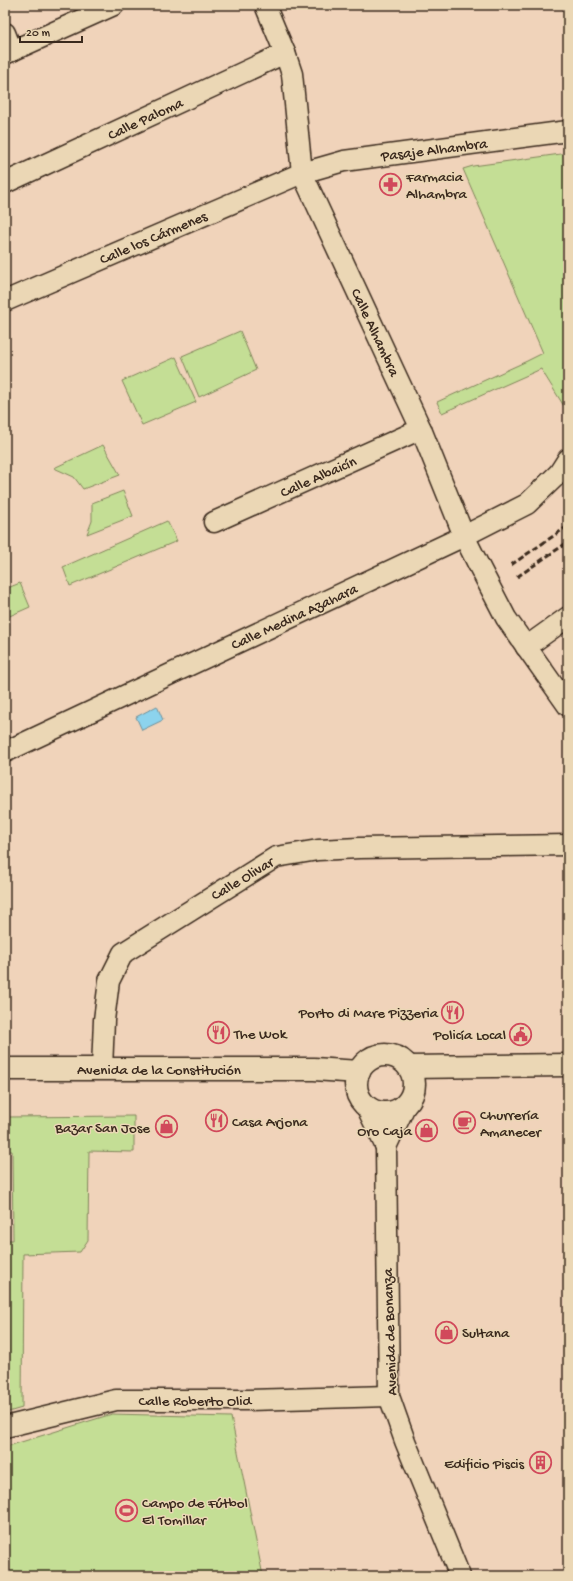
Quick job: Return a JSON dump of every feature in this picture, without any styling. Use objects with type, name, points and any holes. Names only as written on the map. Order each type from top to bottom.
[{"type":"main road","points":[[409,1099],[414,1081],[409,1067],[402,1060],[393,1056],[383,1055],[373,1058],[365,1064],[361,1090],[374,1111],[387,1113],[397,1111],[409,1099],[463,1067]]},
{"type":"main road","points":[[409,1067],[568,1065]]},
{"type":"main road","name":"Avenida de la Constitución","points":[[5,1069],[314,1069],[361,1090]]},
{"type":"street","points":[[7,46],[114,5]]},
{"type":"street","name":"Calle Alhambra","points":[[265,5],[292,74],[302,173],[421,429],[464,536],[506,618],[568,706]]},
{"type":"street","name":"Calle Paloma","points":[[5,183],[285,53]]},
{"type":"street","name":"Pasaje Alhambra","points":[[302,173],[344,161],[568,131]]},
{"type":"street","name":"Calle los Cármenes","points":[[5,301],[302,173]]},
{"type":"street","name":"Calle Albaicín","points":[[214,522],[421,429]]},
{"type":"street","name":"Calle Medina Azahara","points":[[5,752],[464,536],[527,504],[559,473],[568,459]]},
{"type":"street","points":[[526,647],[568,617]]},
{"type":"street","name":"Calle Olivar","points":[[102,1069],[104,1020],[109,980],[123,953],[276,856],[318,850],[359,848],[568,845]]},
{"type":"street","name":"Avenida de Bonanza","points":[[361,1090],[386,1147],[389,1396],[405,1441],[460,1576]]},
{"type":"street","name":"Avenida de Bonanza","points":[[386,1147],[409,1099]]},
{"type":"street","name":"Calle Roberto Olid","points":[[5,1427],[116,1400],[249,1400],[389,1396]]},
{"type":"green space","points":[[568,153],[567,411],[541,369],[442,413],[437,402],[543,353],[463,169],[473,166]]},
{"type":"green space","points":[[240,331],[256,370],[199,397],[182,356]]},
{"type":"green space","points":[[176,357],[196,402],[142,425],[122,381]]},
{"type":"green space","points":[[103,445],[120,475],[83,489],[74,477],[54,468]]},
{"type":"green space","points":[[123,491],[133,516],[87,534],[92,521],[92,503]]},
{"type":"green space","points":[[167,521],[177,541],[70,586],[63,567]]},
{"type":"green space","points":[[20,583],[30,607],[5,618],[5,589]]},
{"type":"green space","points":[[134,1116],[134,1152],[89,1151],[88,1240],[80,1252],[23,1254],[22,1408],[5,1413],[5,1388],[9,1387],[8,1305],[5,1305],[5,1240],[13,1240],[12,1151],[5,1151],[5,1117]]},
{"type":"green space","name":"Campo de Fútbol El Tomillar","points":[[112,1414],[231,1417],[263,1576],[5,1576],[5,1447]]},
{"type":"water","points":[[157,706],[163,720],[142,730],[136,717]]},
{"type":"railway","points":[[511,565],[568,526]]},
{"type":"railway","points":[[517,577],[568,542]]},
{"type":"place","name":"Farmacia Alhambra","points":[[391,185]]},
{"type":"place","name":"Porto di Mare Pizzeria","points":[[453,1012]]},
{"type":"place","name":"The Wok","points":[[219,1033]]},
{"type":"place","name":"Policía Local","points":[[521,1034]]},
{"type":"place","name":"Casa Arjona","points":[[216,1121]]},
{"type":"place","name":"Churrería Amanecer","points":[[464,1123]]},
{"type":"place","name":"Bazar San Jose","points":[[166,1127]]},
{"type":"place","name":"Oro Caja","points":[[427,1130]]},
{"type":"place","name":"Sultana","points":[[447,1332]]},
{"type":"place","name":"Edificio Piscis","points":[[540,1463]]},
{"type":"place","name":"Campo de Fútbol El Tomillar","points":[[127,1511]]}]
